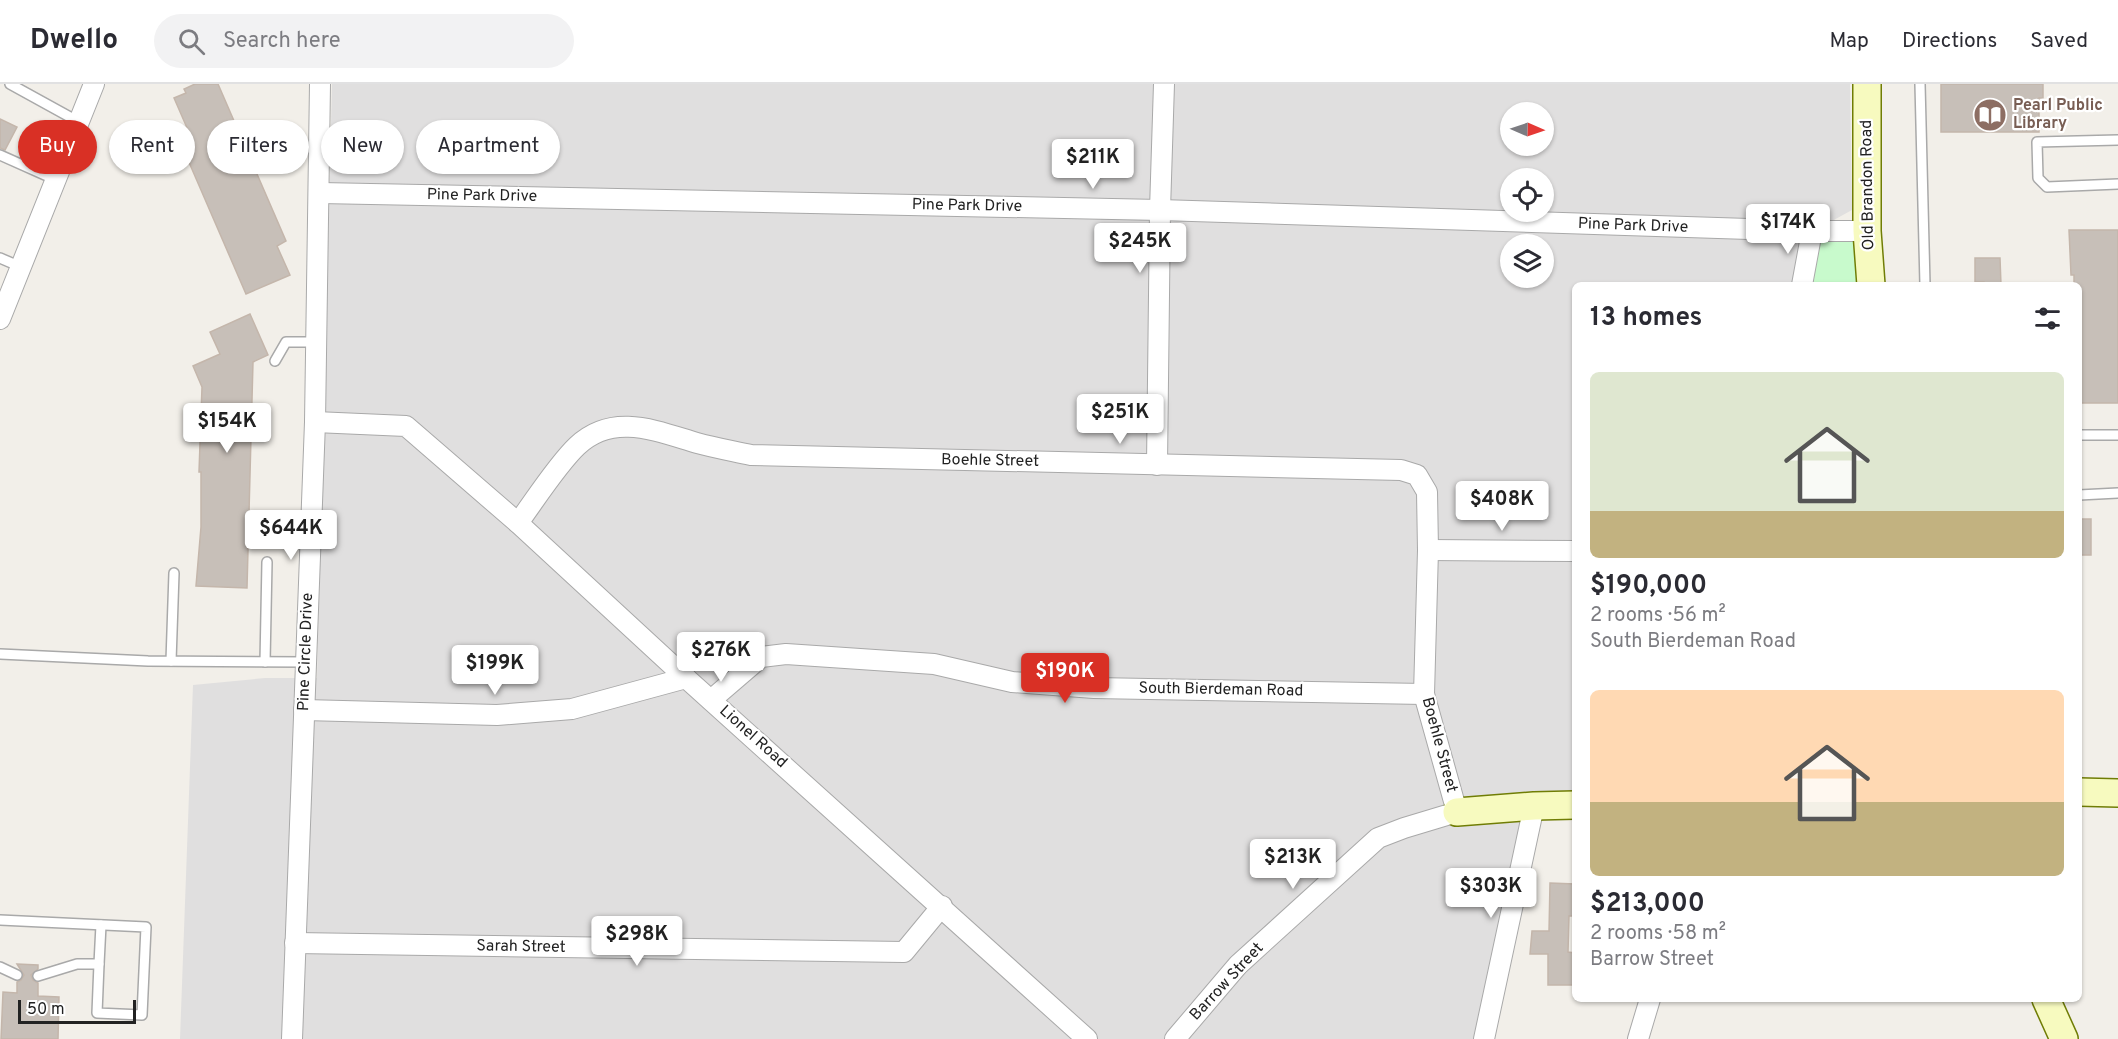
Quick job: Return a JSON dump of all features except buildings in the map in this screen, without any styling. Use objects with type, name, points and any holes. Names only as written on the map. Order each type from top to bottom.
[{"type":"street","points":[[80,120],[94,84]]},
{"type":"street","name":"Pine Circle Drive","points":[[292,1039],[315,422],[320,84]]},
{"type":"street","points":[[1157,465],[1164,84]]},
{"type":"street","name":"Old Brandon Road","points":[[1867,84],[1867,231],[1870,282]]},
{"type":"street","points":[[0,319],[58,174]]},
{"type":"street","name":"Pine Park Drive","points":[[320,193],[1160,210],[1867,231]]},
{"type":"street","points":[[1803,282],[1812,231]]},
{"type":"street","name":"Lionel Road","points":[[315,422],[406,426],[518,523],[686,678],[942,906],[1087,1039]]},
{"type":"street","name":"Boehle Street","points":[[518,523],[576,447],[596,431],[622,425],[647,427],[700,444],[751,456],[1401,470],[1417,475],[1427,492],[1425,694],[1457,812]]},
{"type":"street","points":[[1428,550],[1572,551]]},
{"type":"street","name":"South Bierdeman Road","points":[[711,700],[761,657],[786,654],[934,664],[1012,682],[1094,688],[1425,694]]},
{"type":"street","points":[[304,710],[497,715],[572,709],[686,678]]},
{"type":"street","points":[[2082,792],[2118,793]]},
{"type":"street","points":[[1457,812],[1572,805]]},
{"type":"street","points":[[1484,1039],[1534,806]]},
{"type":"street","name":"Barrow Street","points":[[1175,1039],[1238,965],[1378,838],[1457,812]]},
{"type":"street","name":"Sarah Street","points":[[295,943],[904,952],[942,906]]},
{"type":"street","points":[[1638,1039],[1649,1002]]},
{"type":"street","points":[[2047,1002],[2064,1039]]},
{"type":"lane","points":[[10,84],[75,120]]},
{"type":"lane","points":[[1920,84],[1925,282]]},
{"type":"lane","points":[[2118,140],[2037,142],[2036,159],[2038,178],[2047,187],[2118,184]]},
{"type":"lane","points":[[0,155],[56,180]]},
{"type":"lane","points":[[0,258],[21,267]]},
{"type":"lane","points":[[275,361],[286,342],[317,342]]},
{"type":"lane","points":[[2082,435],[2118,435]]},
{"type":"lane","points":[[2082,495],[2118,493]]},
{"type":"lane","points":[[265,662],[267,562]]},
{"type":"lane","points":[[171,661],[174,573]]},
{"type":"lane","points":[[0,654],[171,661],[306,662]]},
{"type":"lane","points":[[0,920],[146,927],[142,1015],[97,1013],[101,925]]},
{"type":"lane","points":[[38,976],[77,964],[99,964]]},
{"type":"lane","points":[[0,966],[17,975]]},
{"type":"shaded area","points":[[332,84],[1850,84],[1852,210],[1812,232],[1803,282],[1572,282],[1572,805],[1534,806],[1484,1039],[180,1039],[193,685],[265,678],[317,678],[330,174],[404,174],[404,120],[331,120]]},
{"type":"green space","points":[[1842,234],[1856,242],[1858,282],[1813,282],[1820,237]]},
{"type":"place","name":"Pearl Public Library","points":[[1990,115]]}]
